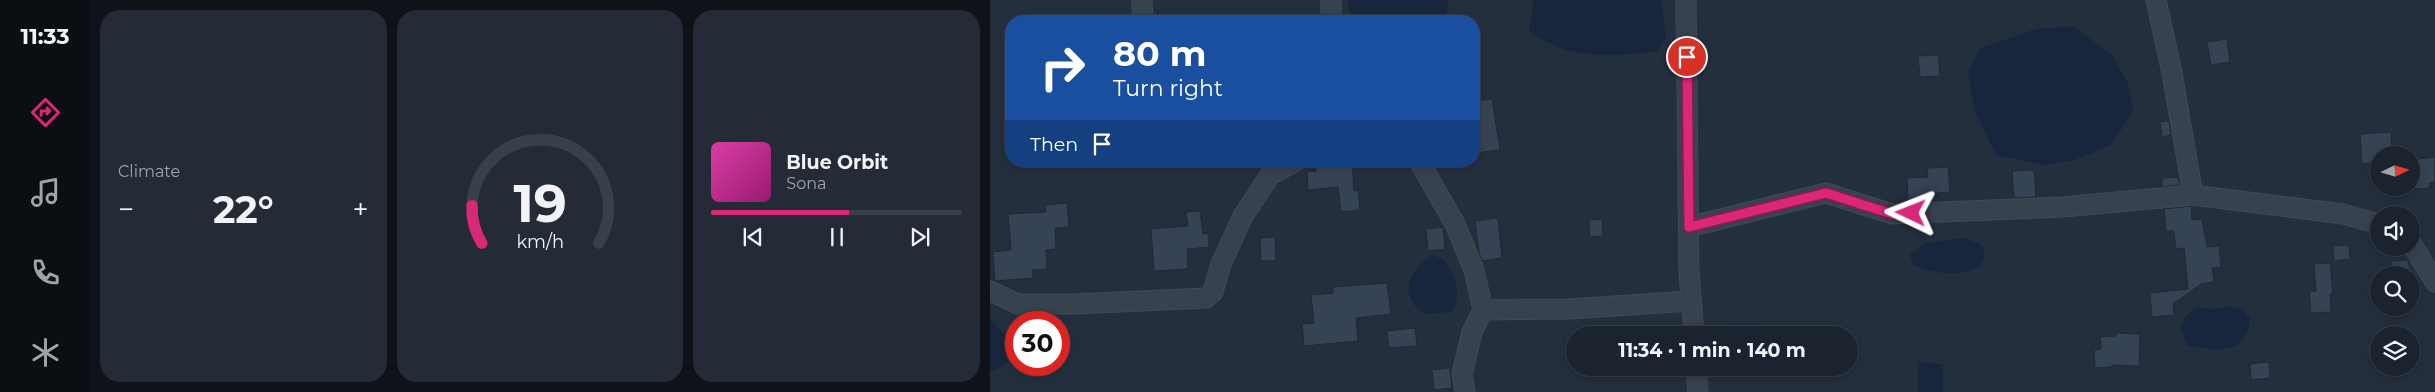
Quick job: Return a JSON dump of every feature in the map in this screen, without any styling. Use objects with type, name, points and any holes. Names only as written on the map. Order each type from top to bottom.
[{"type":"street","points":[[1142,0],[1143,15]]},
{"type":"street","points":[[1331,0],[1331,15]]},
{"type":"street","points":[[1686,0],[1689,227],[1693,326]]},
{"type":"street","points":[[2156,0],[2172,73],[2193,195]]},
{"type":"street","points":[[990,291],[1018,304],[1075,304],[1206,298],[1212,292],[1221,264],[1244,216],[1270,175],[1285,167]]},
{"type":"street","points":[[1422,167],[1455,224],[1474,270],[1483,310],[1472,332],[1462,374],[1465,392]]},
{"type":"street","points":[[1689,227],[1826,193],[1892,214],[2064,207],[2193,195],[2343,214],[2370,222]]},
{"type":"street","points":[[2420,254],[2435,282]]},
{"type":"street","points":[[1483,310],[1569,309],[1691,301]]},
{"type":"street","points":[[1697,376],[1698,392]]},
{"type":"water","points":[[1348,0],[1448,0],[1447,15],[1352,15],[1348,9]]},
{"type":"water","points":[[1534,0],[1661,0],[1666,37],[1658,51],[1607,55],[1574,52],[1543,40],[1529,31]]},
{"type":"water","points":[[2074,27],[2112,55],[2128,83],[2133,111],[2112,144],[2075,160],[2045,165],[1996,155],[1975,111],[1968,73],[1980,48],[2039,28]]},
{"type":"water","points":[[1965,238],[1980,244],[1985,253],[1981,266],[1964,272],[1947,273],[1930,271],[1913,265],[1910,254],[1926,243]]},
{"type":"water","points":[[1432,255],[1443,259],[1454,278],[1457,297],[1452,312],[1424,314],[1411,299],[1409,283],[1412,276],[1417,268]]},
{"type":"water","points":[[2230,306],[2242,309],[2250,318],[2248,330],[2243,339],[2236,345],[2228,348],[2208,349],[2187,345],[2180,326],[2186,316],[2196,308],[2211,309]]},
{"type":"water","points":[[990,319],[1005,336],[1005,364],[1000,368],[990,371]]},
{"type":"water","points":[[1755,324],[1756,326],[1722,326]]},
{"type":"water","points":[[1918,361],[1943,365],[1943,392],[1918,392]]},
{"type":"building","points":[[2227,39],[2230,62],[2211,65],[2207,42]]},
{"type":"building","points":[[1938,55],[1940,76],[1920,77],[1918,56]]},
{"type":"building","points":[[1492,99],[1500,150],[1480,152],[1480,100]]},
{"type":"building","points":[[2169,121],[2171,135],[2162,137],[2160,122]]},
{"type":"building","points":[[2391,132],[2392,146],[2370,146],[2370,163],[2362,164],[2360,134]]},
{"type":"building","points":[[2435,157],[2435,182],[2429,183],[2430,188],[2420,189],[2420,159]]},
{"type":"building","points":[[1316,167],[1352,167],[1354,191],[1358,190],[1360,210],[1341,212],[1338,187],[1308,190],[1307,172],[1316,171]]},
{"type":"building","points":[[1948,167],[1950,192],[1927,194],[1927,201],[1908,202],[1907,178],[1928,177],[1927,168]]},
{"type":"building","points":[[2034,170],[2036,197],[2014,198],[2012,171]]},
{"type":"building","points":[[2178,177],[2180,185],[2162,187],[2162,178]]},
{"type":"building","points":[[1067,203],[1069,227],[1055,228],[1056,249],[1046,250],[1047,269],[1032,270],[1033,278],[995,281],[993,252],[1011,250],[1008,214],[1046,212],[1045,205]]},
{"type":"building","points":[[2191,206],[2192,220],[2202,219],[2207,247],[2219,246],[2221,267],[2212,268],[2214,282],[2201,284],[2173,304],[2174,315],[2152,317],[2150,293],[2188,289],[2184,248],[2176,249],[2174,231],[2166,231],[2164,209]]},
{"type":"building","points":[[1200,211],[1203,234],[1208,233],[1209,247],[1187,249],[1188,269],[1154,271],[1151,229],[1188,226],[1186,212]]},
{"type":"building","points":[[1498,218],[1502,258],[1482,261],[1475,221]]},
{"type":"building","points":[[1602,219],[1603,236],[1590,237],[1589,220]]},
{"type":"building","points":[[1443,227],[1445,249],[1428,251],[1426,229]]},
{"type":"building","points":[[1275,237],[1276,261],[1261,261],[1260,238]]},
{"type":"building","points":[[2349,245],[2350,259],[2334,261],[2333,246]]},
{"type":"building","points":[[2408,260],[2409,266],[2391,266],[2391,261]]},
{"type":"building","points":[[2330,263],[2333,294],[2330,294],[2331,312],[2311,313],[2309,291],[2316,291],[2314,264]]},
{"type":"building","points":[[1387,283],[1391,314],[1356,318],[1358,341],[1304,346],[1302,324],[1314,323],[1311,295],[1333,293],[1333,287]]},
{"type":"building","points":[[1415,328],[1417,346],[1389,348],[1387,331]]},
{"type":"building","points":[[2116,333],[2140,334],[2139,366],[2112,365],[2112,367],[2095,368],[2094,350],[2101,349],[2100,337],[2116,336]]},
{"type":"building","points":[[2269,362],[2270,378],[2251,380],[2250,364]]},
{"type":"building","points":[[1450,368],[1452,388],[1434,390],[1432,370]]},
{"type":"route","points":[[1687,57],[1689,227],[1826,193],[1892,214],[1911,213]]}]
